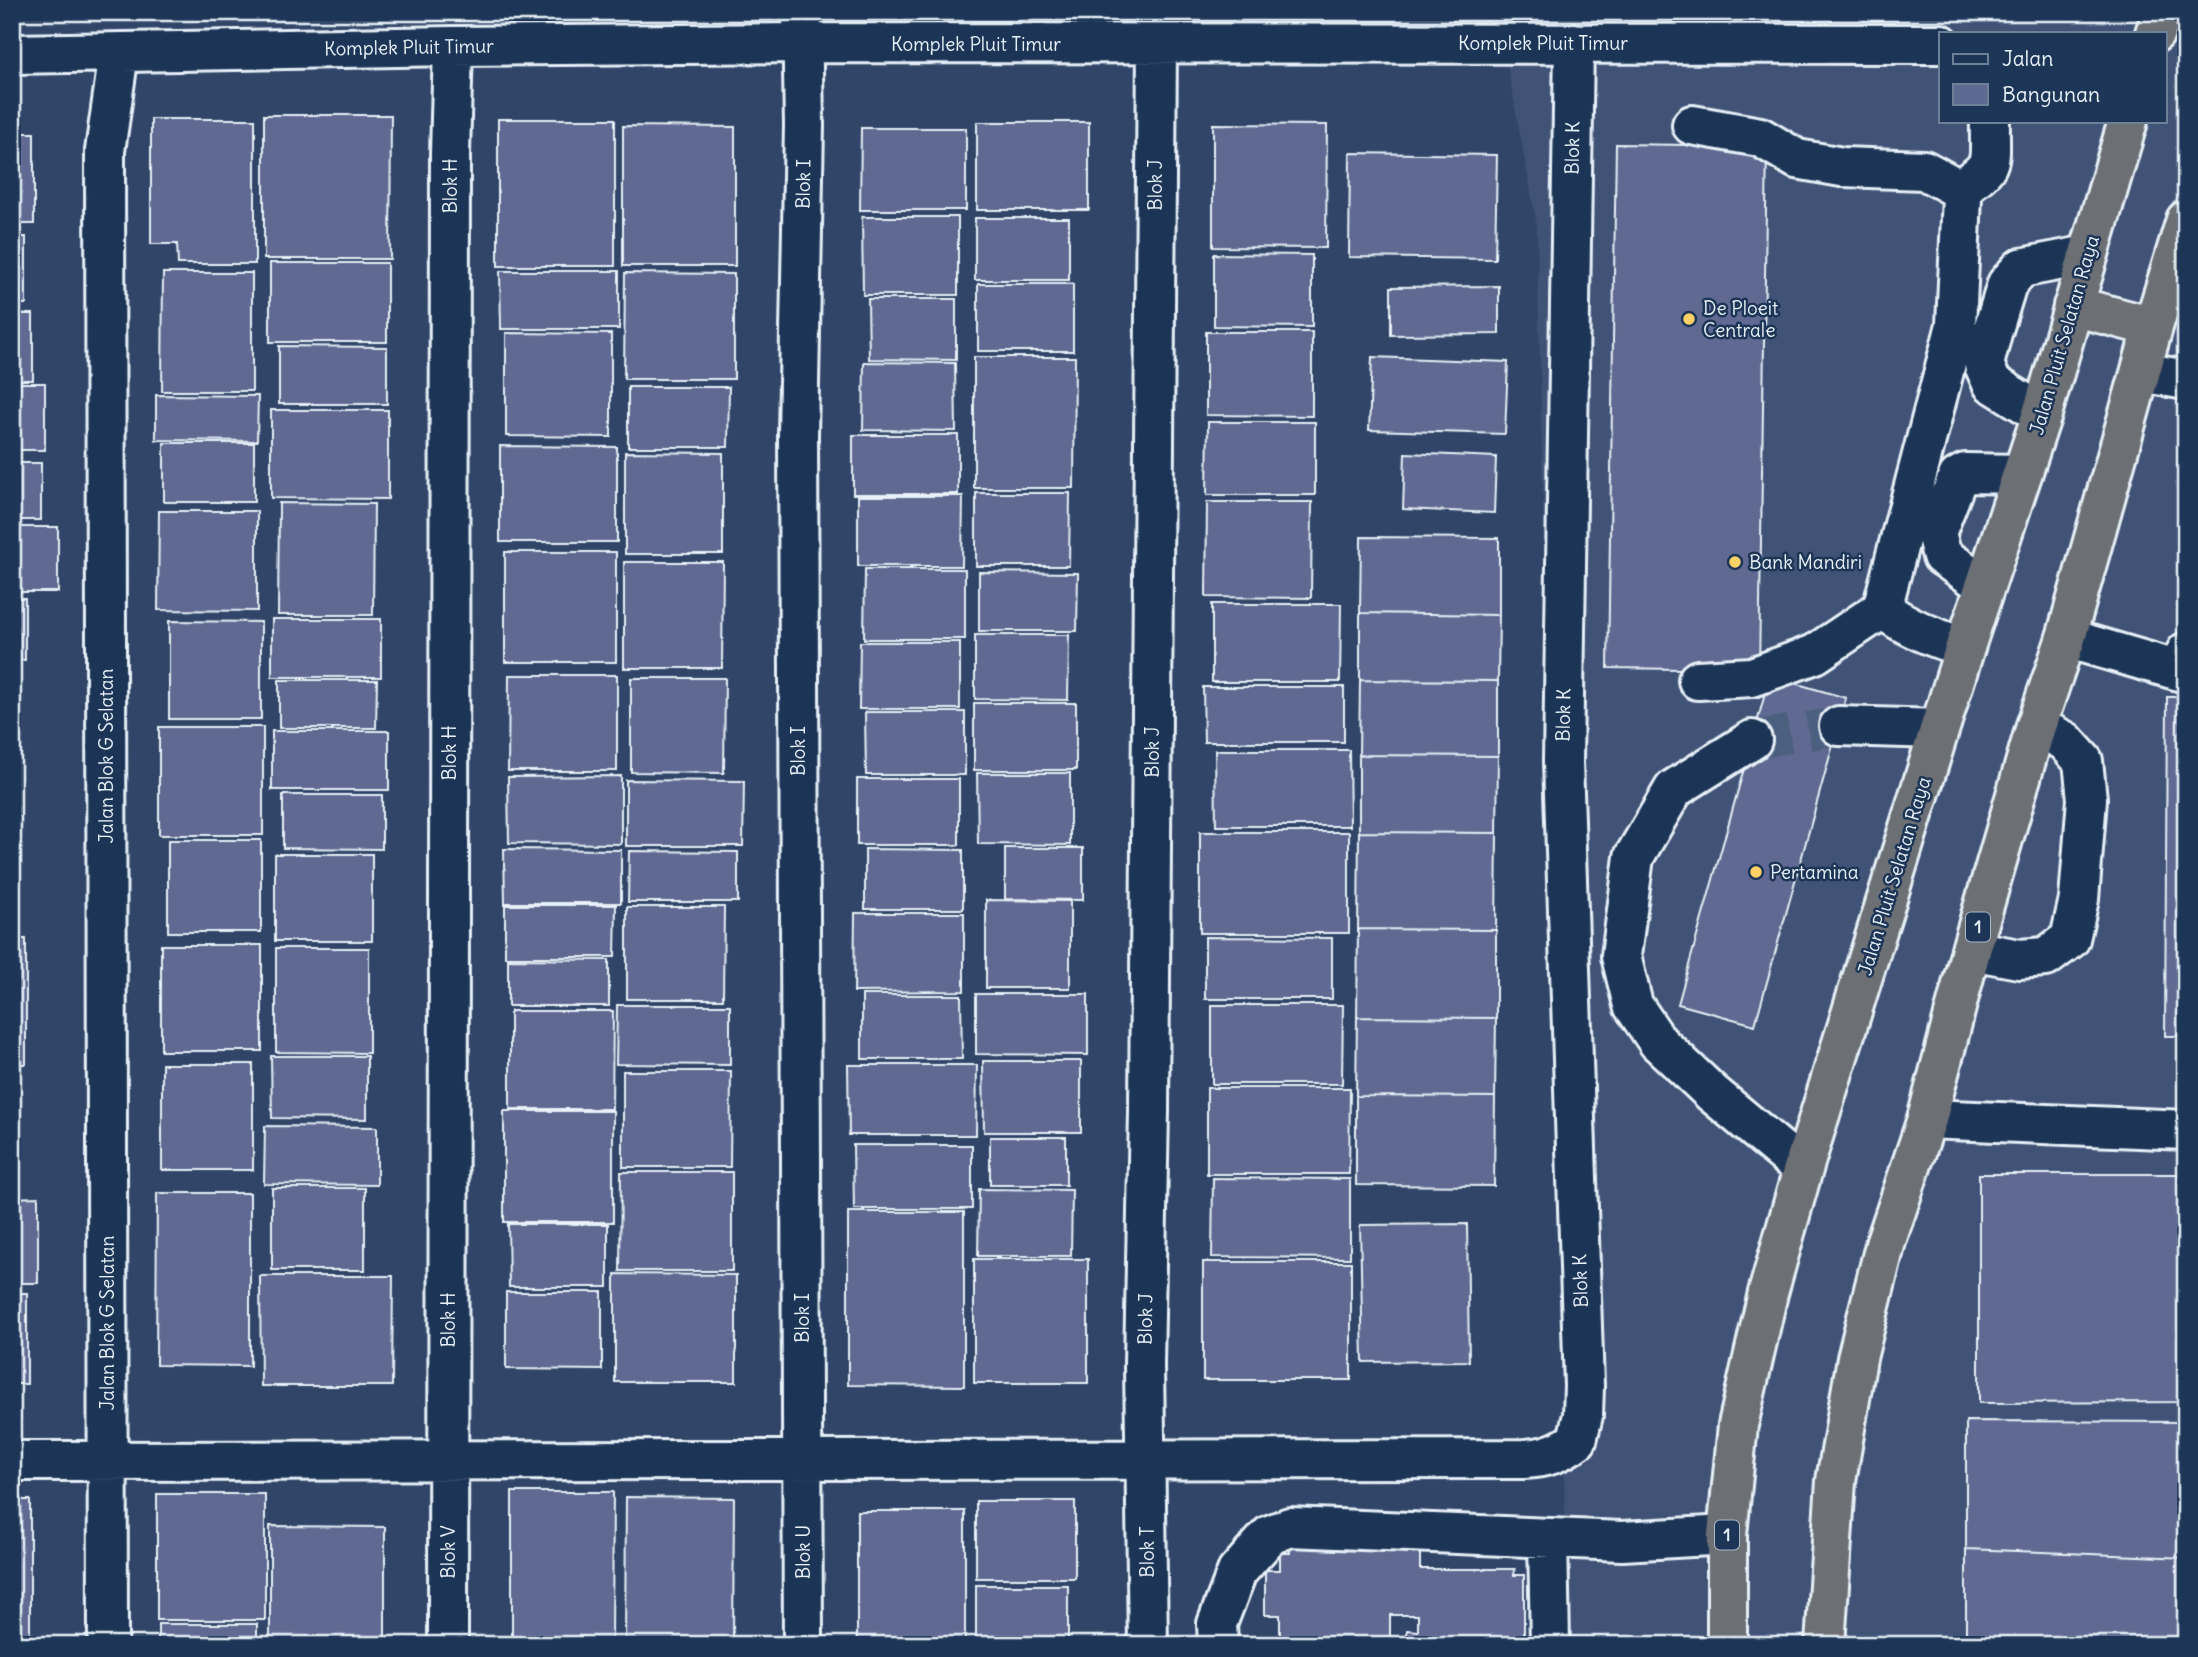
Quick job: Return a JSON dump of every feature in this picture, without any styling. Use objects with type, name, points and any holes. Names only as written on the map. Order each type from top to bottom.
[{"type":"highway","points":[[2155,32],[2163,12]]},
{"type":"highway","name":"Jalan Pluit Selatan Raya","points":[[1727,1645],[1727,1535],[1738,1425],[1768,1293],[1803,1169],[1939,729],[2042,414],[2128,122]]},
{"type":"highway","name":"1","points":[[1825,1645],[1836,1481],[1857,1358],[1886,1241],[1927,1119],[1971,950],[2036,726],[2066,638],[2141,372],[2167,305],[2186,220]]},
{"type":"highway","points":[[2073,306],[2167,305]]},
{"type":"street","name":"Komplek Pluit Timur","points":[[12,54],[453,46],[802,28],[1157,44],[1939,44]]},
{"type":"street","name":"Blok I","points":[[802,28],[804,125],[797,435],[803,1460]]},
{"type":"street","name":"Blok K","points":[[1147,1459],[1539,1458],[1564,1450],[1577,1440],[1583,1415],[1584,1386],[1563,762],[1574,43]]},
{"type":"street","name":"Blok J","points":[[1147,1459],[1144,1366],[1150,1111],[1157,44]]},
{"type":"street","name":"Blok H","points":[[448,1460],[450,154],[453,46]]},
{"type":"street","name":"Jalan Blok G Selatan","points":[[108,1645],[105,151],[118,53]]},
{"type":"street","points":[[1959,189],[1989,166],[1990,122]]},
{"type":"street","points":[[1692,125],[1760,137],[1797,159],[1842,167],[1924,170],[1959,189],[1962,197],[1956,325],[1882,609],[1815,654],[1752,677],[1698,680]]},
{"type":"street","points":[[2042,414],[1992,383],[1984,365],[1992,333],[2007,284],[2021,268],[2088,255]]},
{"type":"street","points":[[2141,372],[2186,380]]},
{"type":"street","points":[[1985,585],[1942,556],[1936,533],[1958,477],[1965,473],[2022,474]]},
{"type":"street","points":[[1882,609],[1902,624],[1965,647]]},
{"type":"street","points":[[2066,638],[2185,666]]},
{"type":"street","points":[[1839,726],[1939,729]]},
{"type":"street","points":[[1971,950],[2019,959],[2046,957],[2070,939],[2079,899],[2087,799],[2083,761],[2064,741],[2036,726]]},
{"type":"street","points":[[1752,740],[1674,789],[1634,857],[1621,956],[1633,1005],[1658,1042],[1712,1093],[1803,1169]]},
{"type":"street","points":[[1927,1119],[2186,1130]]},
{"type":"street","points":[[12,1461],[1147,1459]]},
{"type":"street","name":"Blok T","points":[[1147,1459],[1148,1645]]},
{"type":"street","name":"Blok V","points":[[448,1460],[448,1645]]},
{"type":"street","name":"Blok U","points":[[803,1460],[803,1645]]},
{"type":"street","points":[[1218,1645],[1217,1624],[1237,1572],[1270,1535],[1290,1527],[1622,1541],[1727,1535]]},
{"type":"street","points":[[1548,1538],[1550,1645]]},
{"type":"shaded area","points":[[764,12],[2186,12],[2186,1645],[1569,1645],[1537,226],[1505,52],[764,53]]},
{"type":"building","points":[[264,115],[391,115],[390,259],[264,259]]},
{"type":"building","points":[[151,119],[255,119],[255,264],[178,264],[177,244],[151,244]]},
{"type":"building","points":[[498,119],[615,119],[615,266],[498,266]]},
{"type":"building","points":[[977,122],[1089,122],[1089,210],[977,210]]},
{"type":"building","points":[[1213,124],[1327,125],[1326,248],[1213,247]]},
{"type":"building","points":[[623,126],[735,127],[735,266],[623,266]]},
{"type":"building","points":[[861,128],[966,128],[966,210],[860,210]]},
{"type":"building","points":[[12,133],[34,133],[34,224],[12,224]]},
{"type":"building","name":"De Ploeit Centrale","points":[[1616,144],[1767,146],[1759,670],[1608,668]]},
{"type":"building","points":[[1350,153],[1497,155],[1495,259],[1349,257]]},
{"type":"building","points":[[862,217],[958,217],[958,295],[863,295]]},
{"type":"building","points":[[975,218],[1069,218],[1069,280],[975,280]]},
{"type":"building","points":[[12,237],[26,237],[26,304],[12,304]]},
{"type":"building","points":[[1214,254],[1312,255],[1312,327],[1214,326]]},
{"type":"building","points":[[270,263],[387,263],[387,342],[270,342]]},
{"type":"building","points":[[500,271],[619,271],[619,329],[501,329]]},
{"type":"building","points":[[163,273],[252,273],[252,391],[162,391]]},
{"type":"building","points":[[625,273],[734,274],[734,379],[624,379]]},
{"type":"building","points":[[978,284],[1073,284],[1073,351],[978,351]]},
{"type":"building","points":[[1499,286],[1499,334],[1391,335],[1391,287]]},
{"type":"building","points":[[868,299],[956,299],[956,360],[869,359]]},
{"type":"building","points":[[12,314],[33,314],[33,380],[12,380]]},
{"type":"building","points":[[1206,332],[1312,332],[1312,416],[1206,415]]},
{"type":"building","points":[[506,333],[611,334],[611,437],[506,436]]},
{"type":"building","points":[[279,346],[387,347],[387,404],[279,404]]},
{"type":"building","points":[[974,357],[1075,357],[1074,488],[974,488]]},
{"type":"building","points":[[1372,357],[1508,362],[1505,434],[1369,430]]},
{"type":"building","points":[[864,362],[955,363],[956,431],[863,430]]},
{"type":"building","points":[[12,383],[45,383],[45,450],[12,450]]},
{"type":"building","points":[[628,387],[729,387],[728,447],[628,447]]},
{"type":"building","points":[[156,395],[258,396],[257,441],[156,440]]},
{"type":"building","points":[[271,410],[388,410],[388,499],[271,498]]},
{"type":"building","points":[[1208,422],[1315,422],[1315,495],[1207,495]]},
{"type":"building","points":[[853,435],[958,435],[958,494],[853,494]]},
{"type":"building","points":[[164,443],[254,443],[254,502],[164,502]]},
{"type":"building","points":[[500,446],[617,447],[617,542],[500,542]]},
{"type":"building","points":[[625,452],[723,453],[723,554],[625,554]]},
{"type":"building","points":[[1405,453],[1496,457],[1494,513],[1403,509]]},
{"type":"building","points":[[12,463],[41,463],[41,520],[12,520]]},
{"type":"building","points":[[976,493],[1070,493],[1069,566],[976,566]]},
{"type":"building","points":[[858,496],[963,496],[962,566],[858,566]]},
{"type":"building","points":[[1207,502],[1312,502],[1311,598],[1206,597]]},
{"type":"building","points":[[279,503],[374,504],[373,615],[278,615]]},
{"type":"building","points":[[159,511],[257,511],[257,611],[158,610]]},
{"type":"building","points":[[12,527],[58,527],[58,592],[12,592]]},
{"type":"building","points":[[1361,537],[1499,538],[1499,615],[1360,613]]},
{"type":"building","points":[[505,552],[616,552],[616,662],[505,662]]},
{"type":"building","points":[[624,562],[723,562],[722,668],[624,668]]},
{"type":"building","points":[[865,569],[965,569],[965,639],[864,639]]},
{"type":"building","points":[[979,572],[1078,573],[1077,631],[979,631]]},
{"type":"building","points":[[12,598],[25,598],[25,660],[12,660]]},
{"type":"building","points":[[1212,604],[1341,604],[1340,682],[1212,682]]},
{"type":"building","points":[[1360,613],[1499,615],[1498,681],[1360,680]]},
{"type":"building","points":[[272,619],[381,619],[381,677],[272,677]]},
{"type":"building","points":[[169,621],[261,622],[261,719],[169,719]]},
{"type":"building","points":[[975,635],[1069,635],[1068,700],[975,699]]},
{"type":"building","points":[[860,642],[960,642],[960,709],[859,709]]},
{"type":"building","points":[[14,669],[14,793],[12,793]]},
{"type":"building","points":[[509,675],[617,675],[617,771],[508,771]]},
{"type":"building","name":"Pertamina","points":[[1770,676],[1846,698],[1755,1025],[1678,1004]]},
{"type":"building","points":[[631,678],[725,678],[724,773],[631,772]]},
{"type":"building","points":[[279,680],[377,680],[376,728],[279,728]]},
{"type":"building","points":[[1360,680],[1498,681],[1498,756],[1359,755]]},
{"type":"building","points":[[1203,687],[1344,687],[1344,742],[1204,742]]},
{"type":"building","points":[[2167,697],[2186,697],[2186,1036],[2165,1036]]},
{"type":"building","points":[[974,703],[1076,703],[1076,770],[974,770]]},
{"type":"building","points":[[865,712],[965,712],[965,775],[866,775]]},
{"type":"building","points":[[159,727],[263,727],[263,835],[159,835]]},
{"type":"building","points":[[272,731],[389,731],[389,790],[272,790]]},
{"type":"building","points":[[1215,750],[1349,750],[1350,826],[1216,826]]},
{"type":"building","points":[[1359,755],[1498,756],[1497,833],[1359,832]]},
{"type":"building","points":[[977,773],[1070,773],[1070,845],[978,844]]},
{"type":"building","points":[[621,776],[621,844],[509,843],[508,777]]},
{"type":"building","points":[[857,779],[959,779],[959,845],[857,845]]},
{"type":"building","points":[[626,780],[744,781],[743,846],[626,846]]},
{"type":"building","points":[[283,795],[382,795],[382,849],[283,848]]},
{"type":"building","points":[[12,807],[17,807],[17,934],[12,934]]},
{"type":"building","points":[[1200,832],[1349,832],[1349,933],[1200,933]]},
{"type":"building","points":[[1359,832],[1497,833],[1496,930],[1358,929]]},
{"type":"building","points":[[168,840],[261,840],[261,932],[168,932]]},
{"type":"building","points":[[1005,848],[1083,848],[1083,900],[1005,899]]},
{"type":"building","points":[[504,849],[621,850],[621,903],[505,903]]},
{"type":"building","points":[[865,849],[963,850],[963,909],[865,909]]},
{"type":"building","points":[[629,851],[738,852],[738,902],[628,902]]},
{"type":"building","points":[[275,854],[372,854],[372,941],[275,941]]},
{"type":"building","points":[[986,900],[1070,901],[1070,988],[986,988]]},
{"type":"building","points":[[505,905],[616,905],[615,957],[505,957]]},
{"type":"building","points":[[627,907],[724,907],[723,999],[627,999]]},
{"type":"building","points":[[855,913],[964,913],[964,991],[854,992]]},
{"type":"building","points":[[1358,929],[1496,930],[1496,1018],[1357,1017]]},
{"type":"building","points":[[1205,937],[1332,938],[1332,999],[1205,999]]},
{"type":"building","points":[[12,939],[26,939],[26,1064],[12,1064]]},
{"type":"building","points":[[161,945],[262,945],[262,1051],[161,1051]]},
{"type":"building","points":[[276,948],[369,948],[369,1053],[276,1052]]},
{"type":"building","points":[[508,959],[609,960],[609,1006],[508,1006]]},
{"type":"building","points":[[976,994],[1088,994],[1088,1055],[976,1054]]},
{"type":"building","points":[[862,995],[961,995],[962,1059],[862,1059]]},
{"type":"building","points":[[617,1005],[730,1005],[730,1065],[616,1064]]},
{"type":"building","points":[[1212,1005],[1343,1005],[1342,1084],[1212,1084]]},
{"type":"building","points":[[510,1011],[613,1011],[612,1109],[510,1109]]},
{"type":"building","points":[[1357,1017],[1496,1018],[1495,1097],[1356,1096]]},
{"type":"building","points":[[271,1056],[367,1056],[367,1119],[272,1118]]},
{"type":"building","points":[[983,1061],[1081,1061],[1081,1132],[984,1132]]},
{"type":"building","points":[[162,1064],[253,1064],[253,1170],[162,1170]]},
{"type":"building","points":[[848,1065],[977,1065],[976,1135],[849,1135]]},
{"type":"building","points":[[623,1071],[731,1071],[730,1167],[623,1167]]},
{"type":"building","points":[[13,1074],[14,1187],[12,1187]]},
{"type":"building","points":[[1207,1088],[1350,1088],[1349,1174],[1207,1174]]},
{"type":"building","points":[[1356,1096],[1495,1097],[1494,1186],[1356,1185]]},
{"type":"building","points":[[504,1111],[613,1111],[613,1222],[504,1222]]},
{"type":"building","points":[[265,1126],[377,1127],[377,1185],[264,1184]]},
{"type":"building","points":[[990,1137],[1066,1137],[1066,1185],[990,1185]]},
{"type":"building","points":[[853,1145],[972,1145],[972,1209],[854,1209]]},
{"type":"building","points":[[621,1172],[732,1172],[732,1271],[620,1271]]},
{"type":"building","points":[[1979,1174],[2186,1174],[2186,1402],[1979,1403]]},
{"type":"building","points":[[1213,1178],[1350,1179],[1350,1258],[1212,1257]]},
{"type":"building","points":[[272,1188],[365,1188],[365,1270],[272,1270]]},
{"type":"building","points":[[979,1189],[1072,1190],[1071,1256],[978,1256]]},
{"type":"building","points":[[157,1193],[250,1193],[250,1366],[156,1365]]},
{"type":"building","points":[[38,1197],[38,1283],[12,1283],[12,1198]]},
{"type":"building","points":[[848,1212],[964,1212],[964,1386],[848,1385]]},
{"type":"building","points":[[508,1224],[608,1224],[608,1287],[509,1287]]},
{"type":"building","points":[[1467,1224],[1469,1361],[1363,1362],[1360,1225]]},
{"type":"building","points":[[974,1259],[1088,1259],[1088,1383],[974,1383]]},
{"type":"building","points":[[1203,1262],[1351,1262],[1351,1380],[1203,1380]]},
{"type":"building","points":[[615,1274],[736,1275],[736,1382],[615,1382]]},
{"type":"building","points":[[260,1276],[393,1276],[392,1386],[261,1386]]},
{"type":"building","points":[[506,1292],[602,1292],[602,1370],[506,1369]]},
{"type":"building","points":[[12,1293],[27,1293],[27,1384],[12,1384]]},
{"type":"building","points":[[1966,1421],[2186,1422],[2186,1558],[1966,1549]]},
{"type":"building","points":[[512,1492],[613,1492],[612,1640],[512,1640]]},
{"type":"building","points":[[157,1494],[265,1494],[265,1620],[157,1620]]},
{"type":"building","points":[[626,1497],[734,1498],[733,1645],[625,1645]]},
{"type":"building","points":[[12,1500],[30,1500],[30,1645],[12,1645]]},
{"type":"building","points":[[976,1501],[1075,1501],[1075,1578],[976,1578]]},
{"type":"building","points":[[857,1511],[965,1511],[965,1645],[857,1645]]},
{"type":"building","points":[[270,1526],[385,1527],[385,1645],[270,1645]]},
{"type":"building","points":[[1290,1545],[1412,1545],[1412,1553],[1420,1553],[1420,1569],[1515,1569],[1514,1575],[1524,1575],[1524,1645],[1407,1645],[1407,1630],[1418,1631],[1418,1615],[1390,1615],[1390,1645],[1280,1645],[1280,1615],[1265,1615],[1265,1570],[1280,1570],[1280,1553],[1290,1553]]},
{"type":"building","points":[[1966,1549],[2186,1558],[2186,1645],[1966,1645]]},
{"type":"building","points":[[976,1585],[1068,1585],[1068,1645],[976,1645]]},
{"type":"building","points":[[158,1624],[257,1624],[257,1645],[158,1645]]},
{"type":"tunnel","points":[[1752,740],[1839,726]]},
{"type":"place","name":"De Ploeit Centrale","points":[[1689,319]]},
{"type":"place","name":"Bank Mandiri","points":[[1735,562]]},
{"type":"place","name":"Pertamina","points":[[1756,872]]}]
